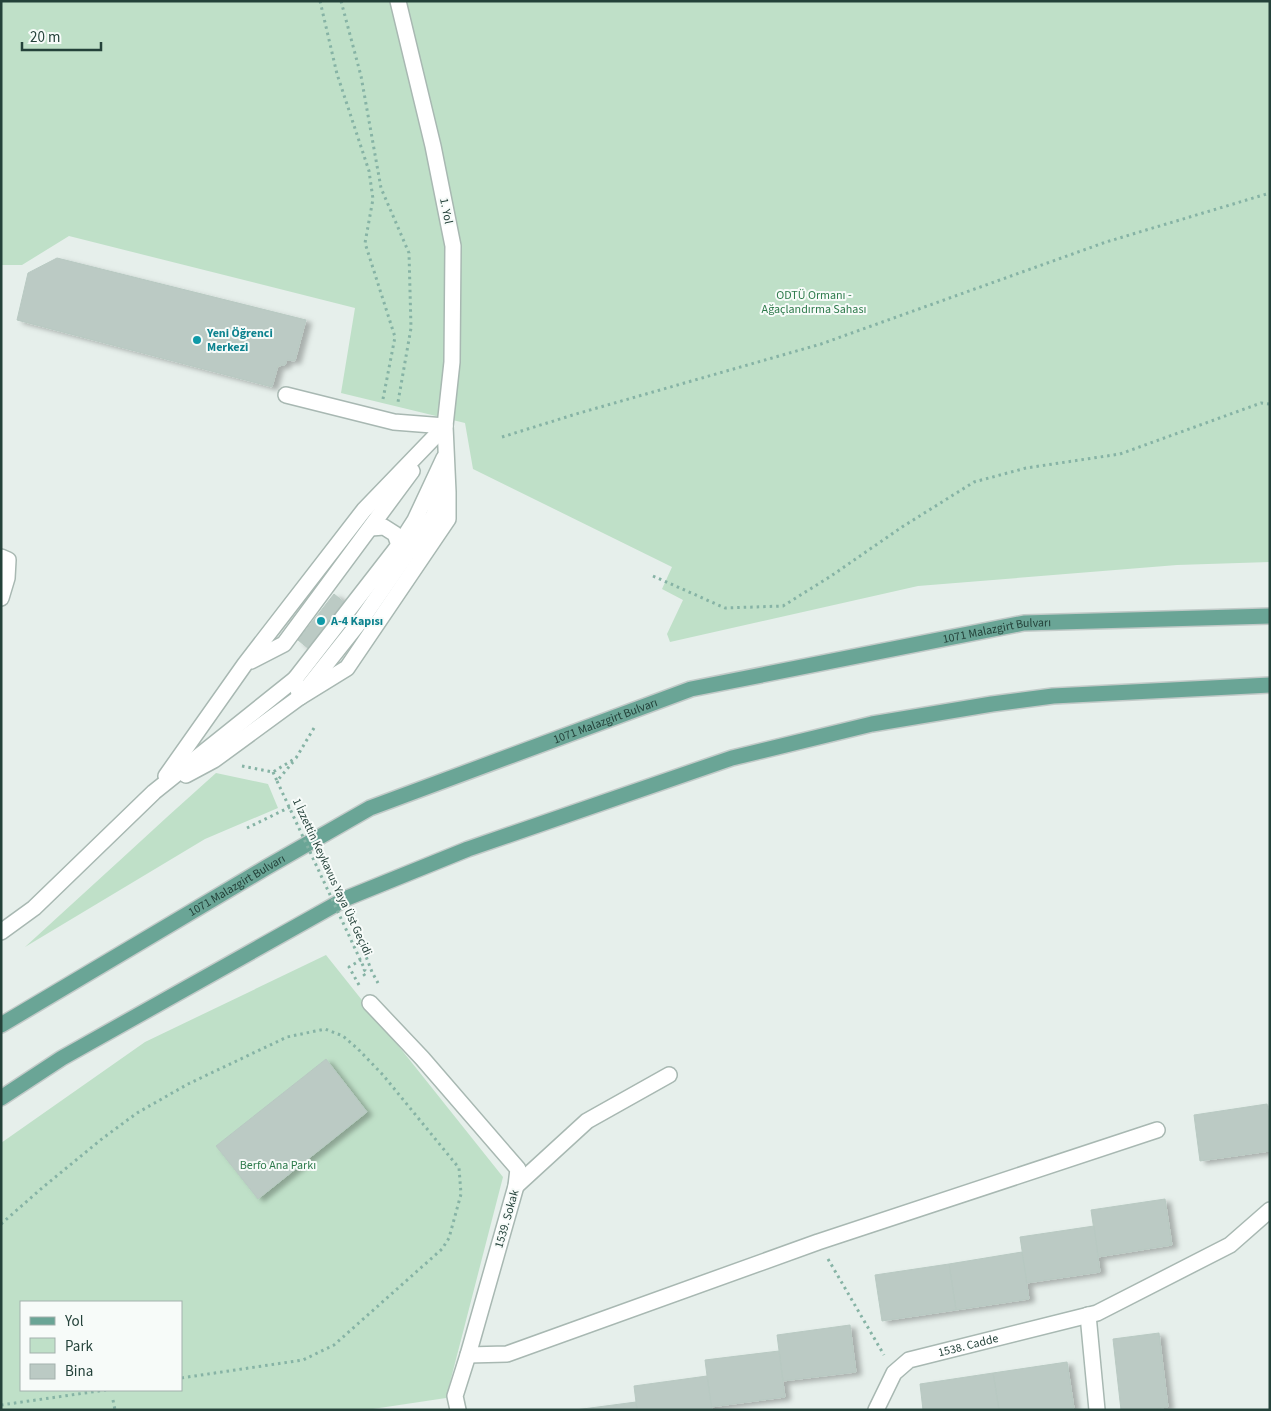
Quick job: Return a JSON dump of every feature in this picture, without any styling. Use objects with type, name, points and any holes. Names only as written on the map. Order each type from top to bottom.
[{"type":"main road","name":"1071 Malazgirt Bulvarı","points":[[1,1025],[370,808],[691,689],[1024,623],[1270,616]]},
{"type":"main road","points":[[1,1098],[62,1058],[347,898],[468,849],[732,758],[872,724],[992,704],[1053,696],[1270,685]]},
{"type":"street","name":"1. Yol","points":[[398,1],[433,146],[453,246],[452,362],[445,426],[446,454]]},
{"type":"street","points":[[286,395],[387,420],[445,426]]},
{"type":"street","points":[[245,664],[284,644],[445,426]]},
{"type":"street","points":[[154,792],[245,664],[364,510],[445,426]]},
{"type":"street","points":[[1,932],[34,908],[154,792],[295,679],[399,545],[427,497],[446,454]]},
{"type":"street","points":[[154,792],[214,760],[300,697],[362,619],[434,515],[446,454]]},
{"type":"street","points":[[371,528],[384,527],[395,534],[399,545]]},
{"type":"street","points":[[1,556],[8,560],[7,578],[1,598]]},
{"type":"street","points":[[295,679],[300,697]]},
{"type":"street","name":"1539. Sokak","points":[[370,1003],[422,1058],[518,1170],[516,1186],[455,1396],[458,1410]]},
{"type":"street","points":[[516,1186],[587,1121],[669,1075]]},
{"type":"street","points":[[468,1355],[507,1354],[818,1242],[1156,1130]]},
{"type":"street","name":"1538. Cadde","points":[[876,1410],[894,1373],[909,1360],[1097,1313],[1230,1245],[1270,1210]]},
{"type":"street","points":[[1088,1315],[1097,1410]]},
{"type":"path","points":[[320,1],[337,74],[369,171],[373,199],[365,243],[395,338],[387,420]]},
{"type":"path","points":[[341,1],[361,76],[381,188],[409,253],[411,328],[387,420]]},
{"type":"path","points":[[502,437],[585,411],[821,344],[1106,242],[1270,193]]},
{"type":"path","points":[[653,576],[725,608],[783,606],[974,482],[1026,468],[1120,454],[1260,404],[1270,404]]},
{"type":"path","points":[[277,781],[296,758],[314,728]]},
{"type":"path","points":[[214,760],[273,772],[296,758]]},
{"type":"path","name":"1 İzzettin Keykavus Yaya Üst Geçidi","points":[[273,772],[365,970],[362,972],[365,976],[372,972]]},
{"type":"path","points":[[247,828],[290,808]]},
{"type":"path","points":[[348,968],[360,960]]},
{"type":"path","points":[[1,1224],[42,1188],[136,1113],[188,1084],[287,1037],[325,1029],[343,1036],[383,1074],[459,1168],[461,1194],[449,1238],[442,1249],[334,1345],[319,1353],[303,1360],[182,1378]]},
{"type":"path","points":[[818,1242],[894,1373]]},
{"type":"path","points":[[1,1405],[99,1391]]},
{"type":"path","points":[[113,1400],[115,1410]]},
{"type":"green space","name":"ODTÜ Ormanı - Ağaçlandırma Sahası","points":[[1,1],[1270,1],[1270,562],[1177,565],[918,586],[670,642],[667,634],[683,600],[662,589],[672,567],[473,469],[465,423],[341,393],[355,308],[69,236],[22,265],[1,265]]},
{"type":"green space","points":[[216,773],[268,784],[278,808],[205,839],[25,947],[168,816]]},
{"type":"green space","name":"Berfo Ana Parkı","points":[[326,955],[503,1177],[446,1398],[366,1410],[1,1410],[1,1143],[145,1042]]},
{"type":"building","name":"Yeni Öğrenci Merkezi","points":[[57,258],[306,320],[295,361],[287,360],[285,365],[278,366],[272,387],[17,320],[28,273]]},
{"type":"building","name":"A-4 Kapısı","points":[[334,594],[345,603],[309,649],[298,640]]},
{"type":"building","points":[[326,1059],[367,1112],[258,1199],[216,1146]]},
{"type":"building","points":[[1267,1104],[1270,1120],[1270,1151],[1200,1161],[1194,1115]]},
{"type":"building","points":[[1165,1199],[1172,1245],[1098,1257],[1091,1210]]},
{"type":"building","points":[[1094,1226],[1100,1272],[1027,1283],[1020,1237]]},
{"type":"building","points":[[1022,1252],[1029,1299],[956,1310],[949,1264]]},
{"type":"building","points":[[949,1264],[956,1310],[882,1321],[875,1275]]},
{"type":"building","points":[[850,1325],[856,1372],[783,1381],[777,1335]]},
{"type":"building","points":[[1159,1333],[1168,1407],[1147,1410],[1121,1410],[1113,1339]]},
{"type":"building","points":[[779,1351],[785,1397],[711,1407],[705,1360]]},
{"type":"building","points":[[1067,1362],[1074,1408],[1064,1410],[999,1410],[993,1373]]},
{"type":"building","points":[[993,1373],[999,1410],[923,1410],[920,1384]]},
{"type":"building","points":[[707,1376],[712,1410],[637,1410],[634,1386]]},
{"type":"building","points":[[636,1402],[637,1410],[575,1410]]},
{"type":"place","name":"Yeni Öğrenci Merkezi","points":[[197,340]]},
{"type":"place","name":"A-4 Kapısı","points":[[321,621]]}]
